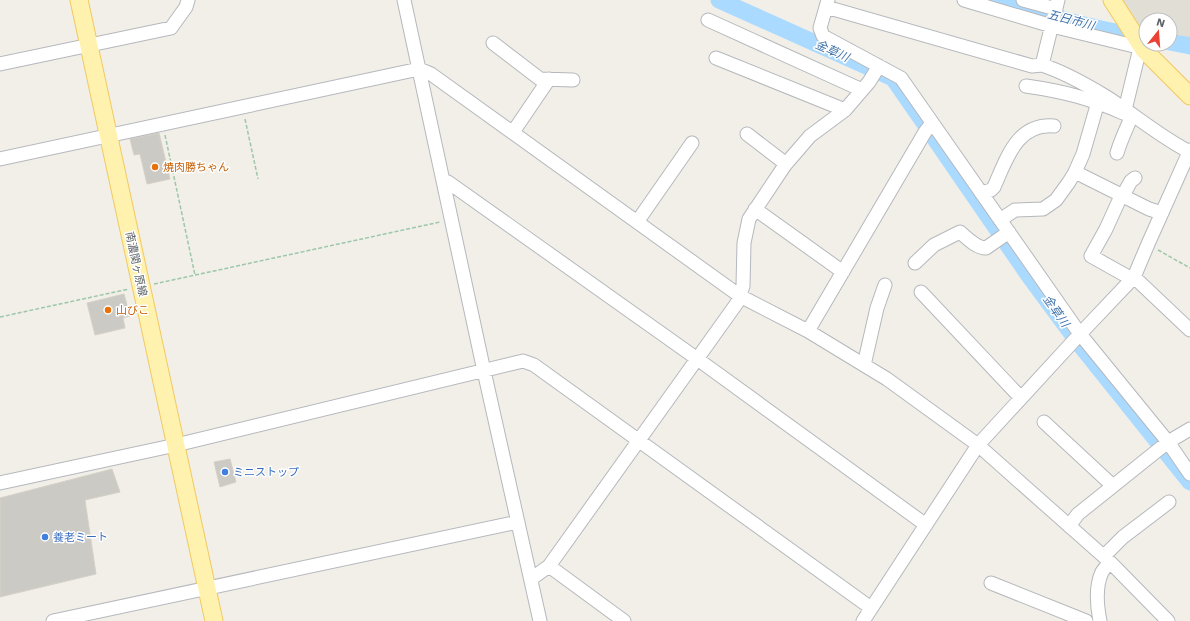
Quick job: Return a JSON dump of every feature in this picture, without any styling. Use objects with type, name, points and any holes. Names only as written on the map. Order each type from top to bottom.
[{"type":"main road","name":"南濃関ヶ原線","points":[[79,0],[214,621]]},
{"type":"main road","points":[[1112,0],[1138,42]]},
{"type":"main road","points":[[1146,52],[1190,96]]},
{"type":"street","points":[[0,64],[171,28],[186,7],[188,0]]},
{"type":"street","points":[[404,0],[484,371],[540,621]]},
{"type":"street","points":[[964,0],[1052,26],[1138,46]]},
{"type":"street","points":[[1023,0],[1057,5],[1042,64]]},
{"type":"street","points":[[863,621],[978,445],[1080,334],[1133,278],[1190,151],[1163,137],[1106,96],[1055,69],[1042,64],[1032,66],[827,4],[820,28],[823,36],[876,70],[901,78],[1000,220],[1005,235],[1080,334],[1168,442],[1190,474]]},
{"type":"street","points":[[708,20],[862,90]]},
{"type":"street","points":[[493,43],[540,78],[573,80]]},
{"type":"street","points":[[1117,153],[1123,134],[1126,131],[1139,52]]},
{"type":"street","points":[[716,58],[845,110]]},
{"type":"street","points":[[0,159],[419,69],[431,74],[740,296],[808,331],[887,379],[978,445],[1107,559],[1168,621]]},
{"type":"street","points":[[531,579],[549,566],[737,302],[743,286],[744,243],[749,219],[786,164],[810,136],[845,110],[869,82],[876,70]]},
{"type":"street","points":[[513,132],[549,79]]},
{"type":"street","points":[[1026,86],[1070,94],[1098,102],[1123,113],[1129,113]]},
{"type":"street","points":[[1000,220],[1015,210],[1043,209],[1056,200],[1075,172],[1098,102]]},
{"type":"street","points":[[808,331],[925,132],[932,123]]},
{"type":"street","points":[[981,193],[991,190],[994,186],[1020,137],[1034,128],[1049,125],[1054,126]]},
{"type":"street","points":[[747,134],[786,164]]},
{"type":"street","points":[[637,222],[692,143]]},
{"type":"street","points":[[1075,172],[1121,196],[1149,209],[1162,213]]},
{"type":"street","points":[[1135,178],[1127,186],[1121,196],[1106,229],[1091,256],[1133,278],[1190,330]]},
{"type":"street","points":[[444,181],[448,182],[696,358],[926,525]]},
{"type":"street","points":[[756,210],[843,272]]},
{"type":"street","points":[[915,263],[934,245],[960,232],[971,242],[982,248],[986,248],[1005,235]]},
{"type":"street","points":[[864,365],[877,308],[885,286]]},
{"type":"street","points":[[922,292],[1021,398]]},
{"type":"street","points":[[0,484],[176,445],[524,361],[534,365],[871,608]]},
{"type":"street","points":[[1044,422],[1113,486]]},
{"type":"street","points":[[1069,526],[1078,514],[1168,442],[1190,429]]},
{"type":"street","points":[[1100,621],[1097,606],[1098,590],[1107,559],[1123,537],[1169,502]]},
{"type":"street","points":[[53,621],[518,522]]},
{"type":"street","points":[[549,566],[623,621]]},
{"type":"street","points":[[991,583],[1086,621]]},
{"type":"path","points":[[242,106],[258,179]]},
{"type":"path","points":[[162,123],[195,275]]},
{"type":"path","points":[[0,317],[451,220]]},
{"type":"path","points":[[1148,244],[1190,268]]},
{"type":"shaded area","points":[[1122,0],[1190,0],[1190,39],[1178,37],[1178,12],[1138,12],[1138,24]]},
{"type":"building","name":"焼肉勝ちゃん","points":[[159,133],[170,179],[147,184],[140,154],[134,155],[130,139]]},
{"type":"building","name":"山びこ","points":[[124,294],[130,316],[123,318],[125,328],[95,335],[87,303]]},
{"type":"building","name":"ミニストップ","points":[[230,459],[236,482],[220,487],[214,462]]},
{"type":"building","name":"養老ミート","points":[[112,469],[120,492],[85,500],[96,574],[0,597],[0,498]]},
{"type":"waterway","name":"金草川","points":[[719,0],[893,78],[925,124]]},
{"type":"waterway","name":"五日市川","points":[[997,0],[1108,31],[1138,36]]},
{"type":"waterway","name":"五日市川","points":[[1178,44],[1190,46]]},
{"type":"waterway","name":"金草川","points":[[931,133],[1030,277],[1078,342],[1190,482]]},
{"type":"place","name":"焼肉勝ちゃん","points":[[155,167]]},
{"type":"place","name":"山びこ","points":[[108,310]]},
{"type":"place","name":"ミニストップ","points":[[225,472]]},
{"type":"place","name":"養老ミート","points":[[45,537]]}]
